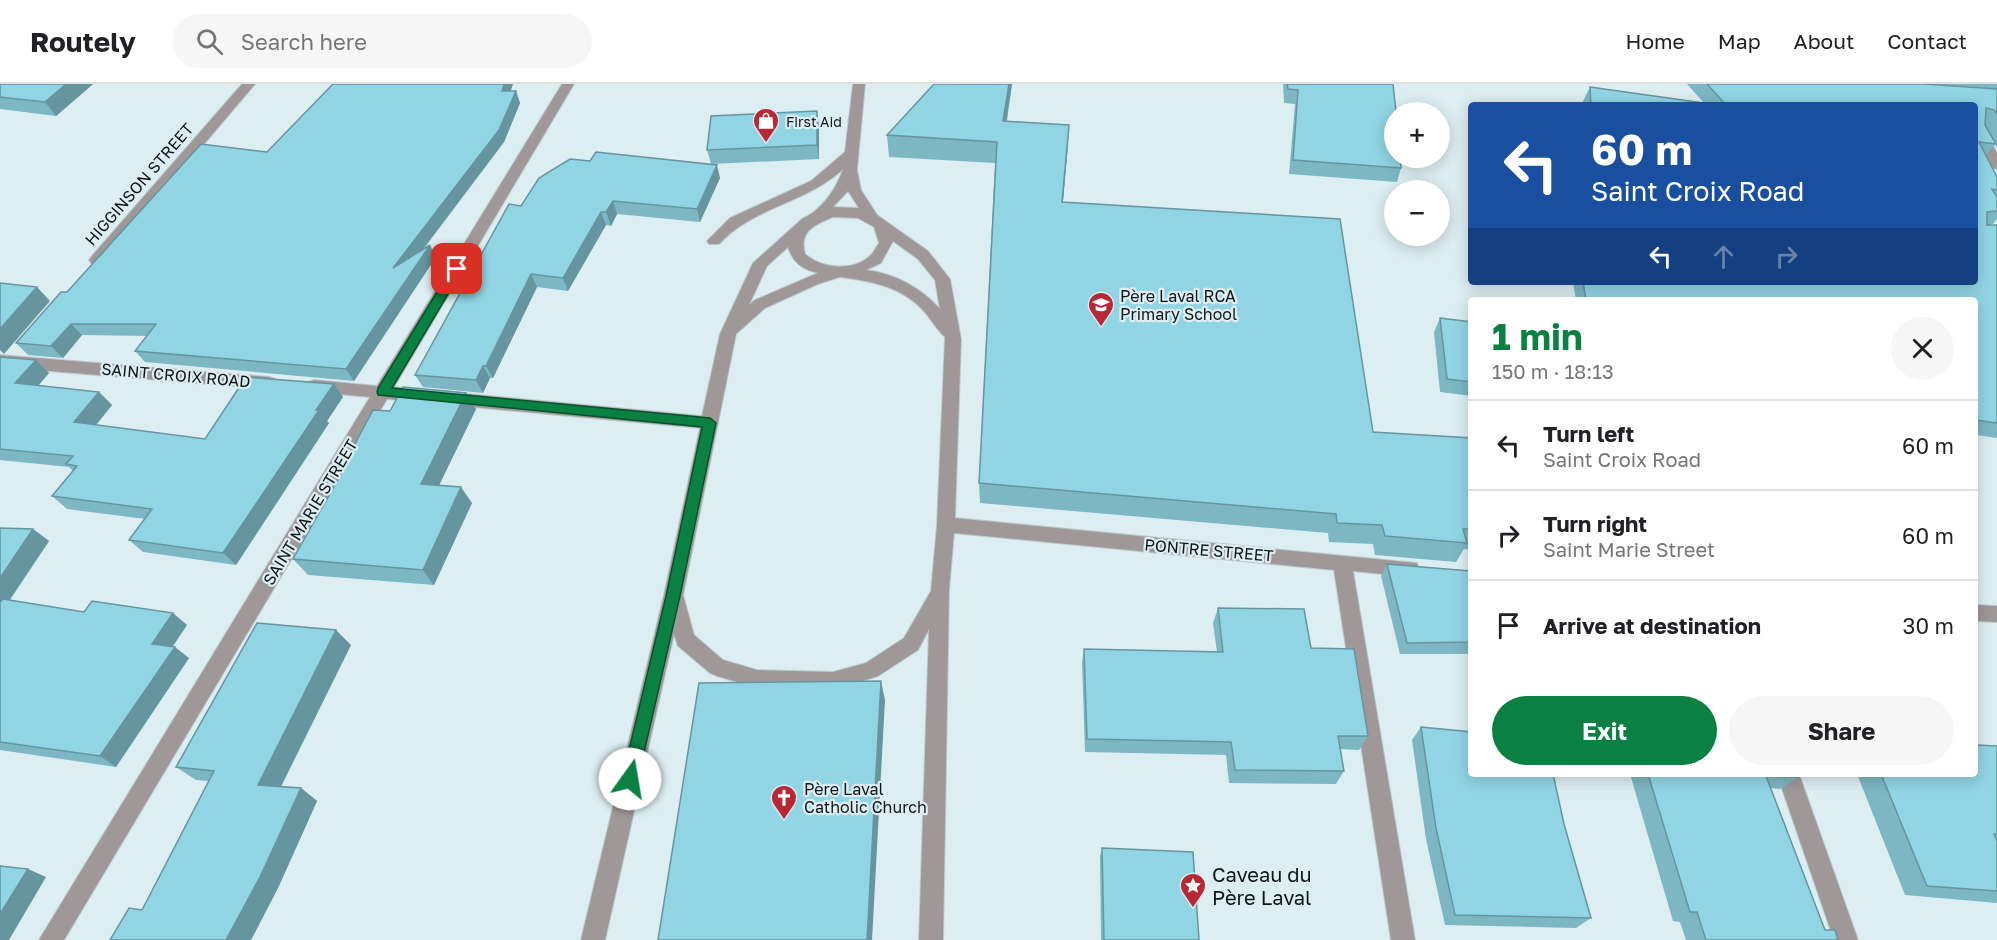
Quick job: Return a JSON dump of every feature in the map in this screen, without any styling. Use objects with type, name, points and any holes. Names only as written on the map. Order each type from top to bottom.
[{"type":"street","name":"HIGGINSON STREET","points":[[87,272],[249,84]]},
{"type":"street","name":"SAINT MARIE STREET","points":[[51,940],[568,84]]},
{"type":"street","points":[[593,940],[673,596],[728,334],[760,263],[817,216],[841,191],[850,170],[858,84]]},
{"type":"street","points":[[1978,132],[1997,165]]},
{"type":"street","points":[[714,241],[722,229],[817,184],[852,153]]},
{"type":"street","points":[[728,334],[760,304],[813,280],[866,265],[883,251],[886,243],[885,234],[854,190],[850,170]]},
{"type":"street","points":[[817,216],[845,211],[877,222],[923,255],[942,279],[953,339],[946,525],[940,590],[931,940]]},
{"type":"street","points":[[799,230],[795,240],[796,251],[801,260],[827,271],[876,276],[911,293],[929,304],[953,339]]},
{"type":"street","points":[[5,361],[25,344]]},
{"type":"street","name":"SAINT CROIX ROAD","points":[[5,361],[383,392],[710,423]]},
{"type":"street","name":"PONTRE STREET","points":[[946,525],[1424,570]]},
{"type":"street","points":[[1342,563],[1403,940]]},
{"type":"street","points":[[673,596],[685,640],[717,667],[757,679],[833,681],[871,670],[911,644],[940,590]]},
{"type":"street","points":[[1978,613],[1997,614]]},
{"type":"street","points":[[1789,777],[1846,940]]},
{"type":"building","points":[[0,84],[66,84],[45,102],[0,97]]},
{"type":"building","points":[[333,84],[504,84],[502,91],[516,91],[499,130],[393,268],[430,245],[346,369],[135,351],[156,324],[71,324],[51,346],[16,343],[61,292],[67,292],[201,144],[267,152]]},
{"type":"building","points":[[934,84],[1009,84],[1003,121],[1069,125],[1062,202],[1340,219],[1373,432],[1468,438],[1468,529],[1463,529],[1467,543],[1385,536],[1382,525],[1337,523],[1336,514],[979,483],[997,142],[887,135]]},
{"type":"building","points":[[1287,84],[1393,84],[1395,102],[1384,102],[1384,167],[1293,160],[1298,90],[1288,89]]},
{"type":"building","points":[[1707,84],[1924,84],[1997,89],[1997,114],[1994,110],[1986,108],[1985,125],[1996,144],[1979,142],[1997,177],[1997,190],[1992,189],[1997,197],[1997,211],[1987,212],[1987,225],[1997,225],[1997,423],[1978,420],[1978,297],[1586,297],[1584,285],[1978,285],[1978,102],[1723,102]]},
{"type":"building","points":[[1590,87],[1697,102],[1591,102]]},
{"type":"building","points":[[817,111],[817,145],[707,150],[711,116]]},
{"type":"building","points":[[596,152],[717,165],[697,209],[613,201],[606,212],[601,212],[563,278],[531,274],[486,366],[483,366],[476,380],[415,375],[509,204],[521,206],[539,178],[570,159],[590,161]]},
{"type":"building","points":[[0,283],[37,287],[0,329]]},
{"type":"building","points":[[1440,318],[1468,322],[1468,382],[1447,379]]},
{"type":"building","points":[[0,357],[36,360],[15,383],[99,392],[74,422],[205,439],[246,377],[334,384],[223,553],[129,540],[152,509],[52,496],[77,466],[66,464],[73,456],[0,449]]},
{"type":"building","points":[[403,387],[466,393],[421,484],[461,487],[423,570],[293,559],[349,460],[347,459],[373,410],[390,411]]},
{"type":"building","points":[[0,528],[33,529],[0,578]]},
{"type":"building","points":[[1387,564],[1468,571],[1468,642],[1407,643]]},
{"type":"building","points":[[3,599],[84,612],[92,601],[173,613],[152,644],[175,647],[100,756],[0,742],[0,602]]},
{"type":"building","points":[[1218,608],[1304,609],[1311,648],[1354,649],[1368,736],[1338,736],[1344,771],[1235,770],[1231,742],[1087,739],[1084,649],[1223,652]]},
{"type":"building","points":[[257,623],[336,630],[258,785],[301,788],[260,877],[226,940],[110,940],[129,908],[142,910],[214,771],[176,767]]},
{"type":"building","name":"Père Laval Catholic Church","points":[[881,681],[867,940],[658,940],[699,683]]},
{"type":"building","points":[[1421,727],[1468,732],[1468,777],[1554,777],[1564,824],[1591,918],[1455,915],[1436,828]]},
{"type":"building","points":[[1978,745],[1997,746],[1997,834],[1994,834],[1997,841],[1997,891],[1927,886],[1882,777],[1978,777]]},
{"type":"building","points":[[1649,777],[1766,777],[1825,930],[1835,930],[1838,940],[1706,940],[1697,912],[1690,912]]},
{"type":"building","points":[[1102,848],[1193,852],[1199,940],[1104,940]]},
{"type":"building","points":[[0,866],[28,869],[0,914]]},
{"type":"place","name":"First Aid","points":[[766,144]]},
{"type":"place","name":"Père Laval RCA Primary School","points":[[1101,328]]},
{"type":"place","name":"Père Laval Catholic Church","points":[[784,821]]},
{"type":"place","name":"Caveau du Père Laval","points":[[1193,909]]},
{"type":"route","points":[[457,269],[383,392],[710,423],[673,596],[630,779]]}]
